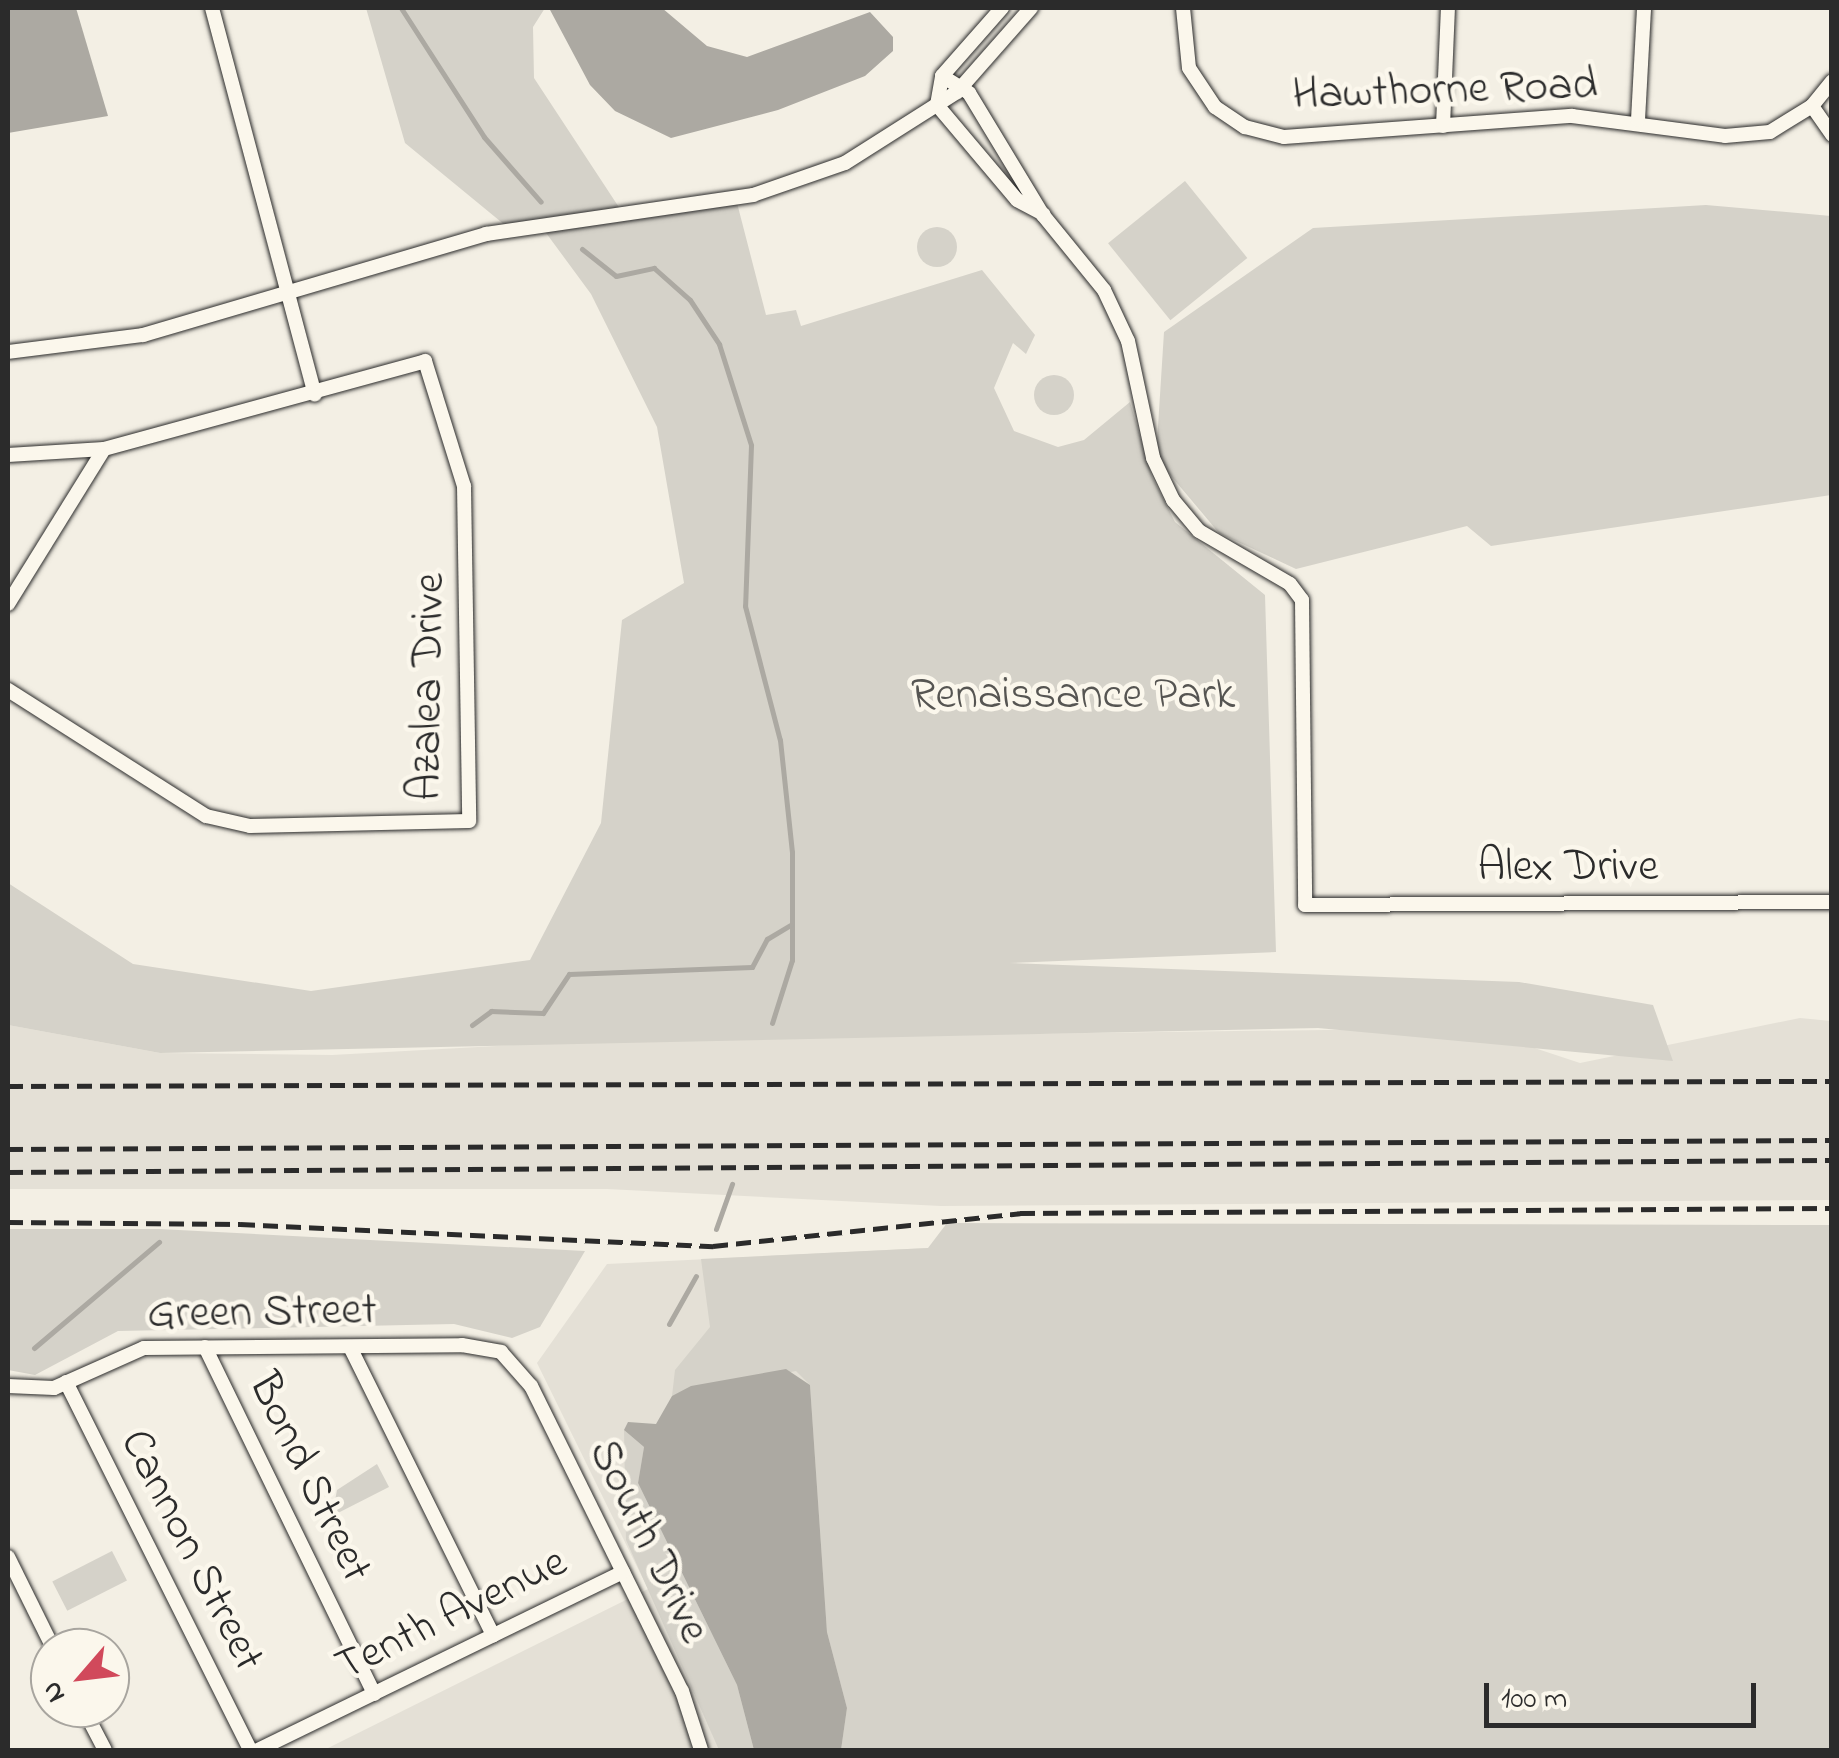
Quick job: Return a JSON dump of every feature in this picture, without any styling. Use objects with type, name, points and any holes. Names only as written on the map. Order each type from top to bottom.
[{"type":"street","points":[[212,8],[282,292],[315,394]]},
{"type":"street","points":[[936,105],[942,76],[1002,8]]},
{"type":"street","points":[[8,352],[143,335],[486,234],[754,195],[845,163],[936,105],[961,88],[1031,8]]},
{"type":"street","name":"Hawthorne Road","points":[[1183,8],[1188,68],[1215,107],[1245,127],[1284,138],[1517,118],[1638,120],[1725,136],[1770,132],[1812,106],[1832,80]]},
{"type":"street","points":[[1443,126],[1448,8]]},
{"type":"street","points":[[1638,120],[1644,8]]},
{"type":"street","points":[[942,76],[961,88],[1043,215]]},
{"type":"street","points":[[936,105],[1018,200],[1043,215]]},
{"type":"street","points":[[1812,106],[1832,135]]},
{"type":"street","name":"Alex Drive","points":[[1043,215],[1104,290],[1128,342],[1154,458],[1173,500],[1199,531],[1290,584],[1302,600],[1304,905],[1832,902]]},
{"type":"street","name":"Azalea Drive","points":[[8,454],[104,449],[425,362],[464,486],[468,821],[250,826],[206,816],[8,690]]},
{"type":"street","points":[[8,604],[104,449]]},
{"type":"street","name":"Green Street","points":[[8,1386],[46,1390],[133,1350],[205,1347],[483,1346],[520,1368]]},
{"type":"street","name":"Bond Street","points":[[205,1347],[374,1694]]},
{"type":"street","points":[[350,1347],[493,1635]]},
{"type":"street","name":"South Drive","points":[[520,1368],[682,1691],[701,1750]]},
{"type":"street","name":"Cannon Street","points":[[66,1382],[250,1750]]},
{"type":"street","points":[[8,1557],[43,1628]]},
{"type":"street","name":"Tenth Avenue","points":[[258,1750],[623,1572]]},
{"type":"shaded area","points":[[8,8],[76,8],[108,116],[8,133]]},
{"type":"shaded area","points":[[549,8],[662,8],[707,46],[747,57],[870,12],[893,37],[893,51],[865,76],[778,110],[671,138],[615,111],[590,85]]},
{"type":"shaded area","points":[[1800,1018],[1831,1021],[1831,1200],[941,1206],[607,1189],[8,1189],[8,1025],[160,1053],[332,1055],[621,1039],[1474,1028],[1580,1063]]},
{"type":"shaded area","points":[[928,1248],[919,1750],[324,1750],[648,1589],[537,1363],[607,1264]]},
{"type":"shaded area","points":[[786,1369],[810,1385],[827,1632],[847,1708],[841,1750],[754,1750],[737,1685],[638,1483],[644,1447],[624,1430],[628,1422],[656,1424],[672,1396],[691,1386]]},
{"type":"green space","name":"Renaissance Park","points":[[366,8],[545,8],[533,27],[534,78],[626,218],[736,199],[766,315],[796,310],[801,326],[982,270],[1035,335],[1026,354],[1013,343],[994,388],[1014,431],[1058,447],[1084,440],[1130,402],[1152,477],[1175,522],[1265,595],[1276,952],[1009,963],[1519,982],[1653,1005],[1673,1061],[1318,1028],[160,1053],[8,1025],[8,883],[133,964],[311,991],[530,960],[601,823],[622,620],[684,583],[657,427],[591,294],[538,222],[512,231],[405,143]]},
{"type":"green space","points":[[1185,181],[1247,258],[1170,320],[1108,243]]},
{"type":"green space","points":[[1706,205],[1831,216],[1831,495],[1491,546],[1467,526],[1296,569],[1219,533],[1156,458],[1164,332],[1313,228]]},
{"type":"green space","points":[[937,227],[951,233],[957,247],[951,261],[937,267],[923,261],[917,247],[923,233]]},
{"type":"green space","points":[[1054,375],[1068,381],[1074,395],[1068,409],[1054,415],[1040,409],[1034,395],[1040,381]]},
{"type":"green space","points":[[947,1223],[1831,1225],[1831,1750],[841,1750],[847,1708],[827,1632],[810,1385],[796,1371],[672,1396],[675,1370],[710,1327],[701,1259],[928,1248]]},
{"type":"green space","points":[[8,1229],[159,1229],[585,1251],[540,1327],[512,1338],[454,1324],[118,1331],[35,1375],[8,1370]]},
{"type":"green space","points":[[624,1430],[644,1447],[638,1483],[737,1685],[754,1750],[719,1750],[626,1540]]},
{"type":"green space","points":[[377,1464],[389,1487],[332,1516],[337,1490]]},
{"type":"green space","points":[[112,1551],[127,1580],[67,1611],[52,1581]]},
{"type":"waterway","points":[[401,8],[484,137],[541,202]]},
{"type":"waterway","points":[[582,249],[616,276],[654,268],[690,300],[719,344],[751,445],[745,606],[780,740],[792,852],[792,960],[772,1023]]},
{"type":"waterway","points":[[472,1025],[491,1011],[543,1013],[569,974],[752,967],[767,939],[790,925]]},
{"type":"waterway","points":[[716,1229],[732,1184]]},
{"type":"waterway","points":[[34,1348],[159,1242]]},
{"type":"waterway","points":[[669,1324],[696,1276]]},
{"type":"railway","points":[[8,1086],[1832,1081]]},
{"type":"railway","points":[[8,1149],[1832,1140]]},
{"type":"railway","points":[[8,1172],[1832,1160]]},
{"type":"railway","points":[[8,1222],[240,1224],[713,1246],[1020,1213],[1832,1208]]}]
